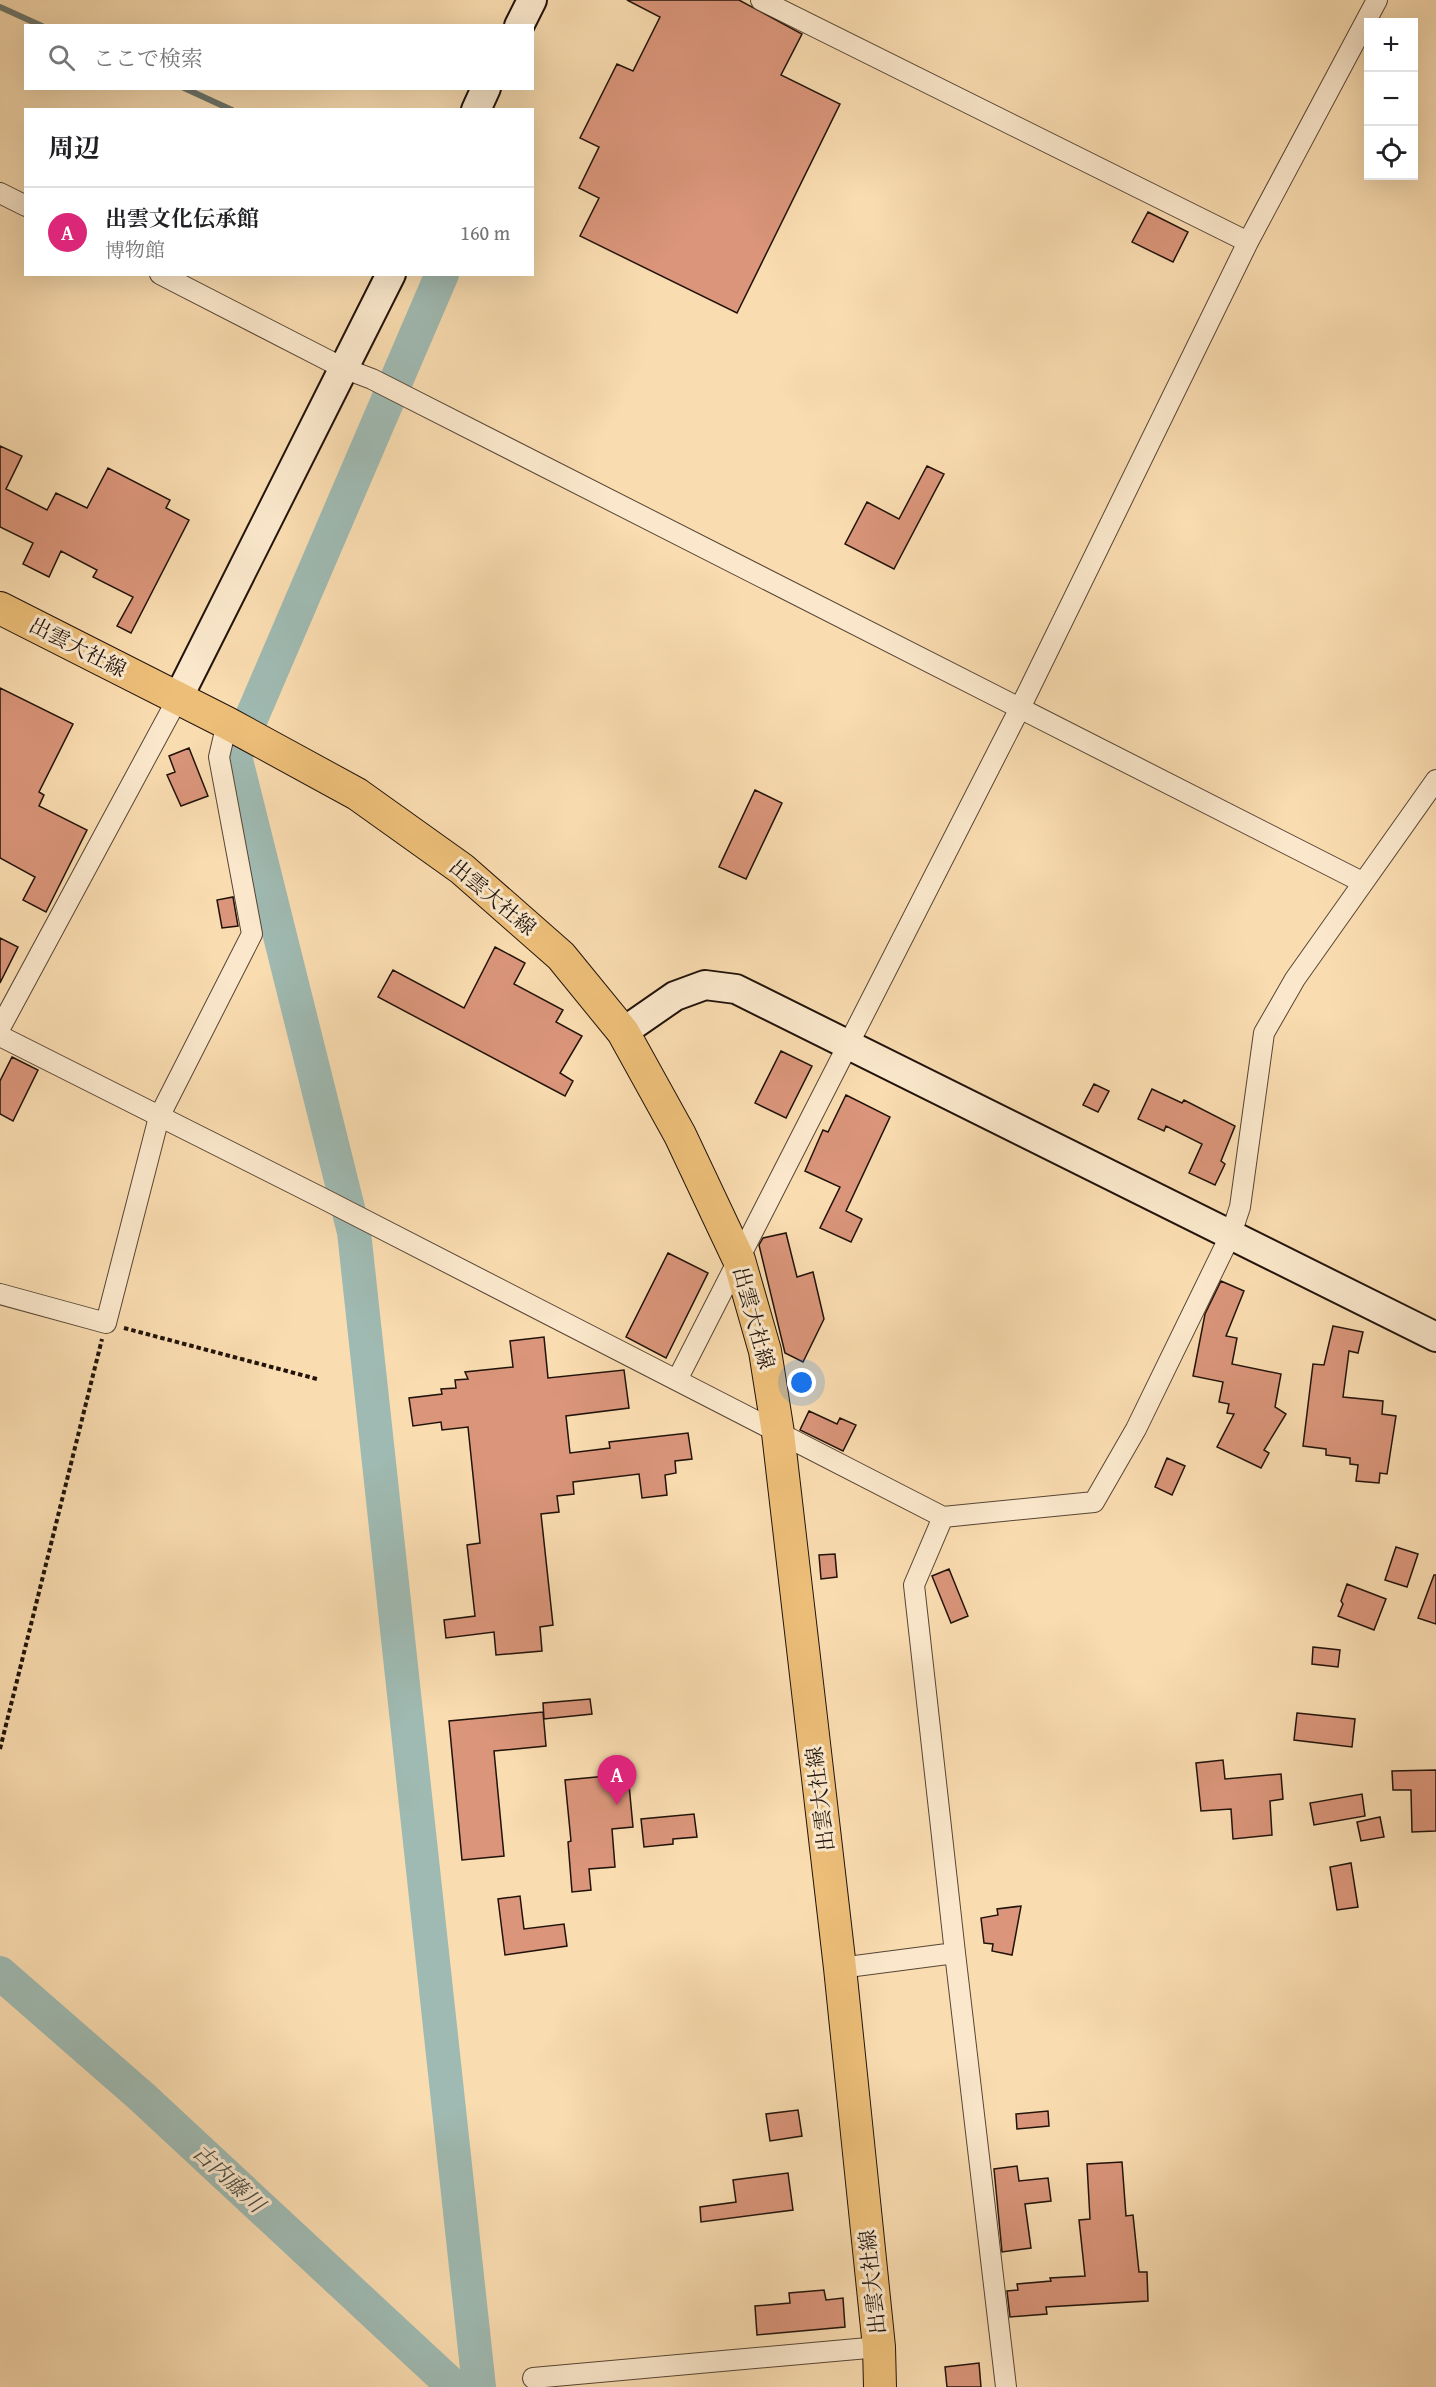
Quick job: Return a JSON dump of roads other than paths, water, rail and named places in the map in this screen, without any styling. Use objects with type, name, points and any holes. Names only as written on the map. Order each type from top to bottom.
[{"type":"main road","name":"出雲大社線","points":[[0,608],[229,724],[357,794],[462,869],[561,956],[623,1032],[680,1135],[739,1260],[765,1351],[778,1433],[840,1968],[879,2347],[880,2387]]},
{"type":"street","points":[[520,24],[532,0]]},
{"type":"street","points":[[761,0],[1248,242]]},
{"type":"street","points":[[677,1380],[1020,708],[1248,242],[1377,0]]},
{"type":"street","points":[[477,108],[485,90]]},
{"type":"street","points":[[0,193],[24,205]]},
{"type":"street","points":[[164,276],[343,368],[372,379],[1362,882]]},
{"type":"street","points":[[0,1028],[178,698],[390,276]]},
{"type":"street","points":[[0,1294],[106,1323],[159,1117],[252,934],[219,757],[229,724]]},
{"type":"street","points":[[0,1036],[322,1198],[943,1517],[1094,1502],[1136,1429],[1231,1234],[1240,1207],[1264,1033],[1295,979],[1436,780]]},
{"type":"street","points":[[623,1032],[675,996],[705,985],[736,989],[1436,1337]]},
{"type":"street","points":[[943,1517],[914,1585],[954,1953],[1006,2387]]},
{"type":"street","points":[[840,1968],[954,1953]]},
{"type":"street","points":[[533,2378],[879,2347]]},
{"type":"waterway","points":[[0,7],[38,24]]},
{"type":"waterway","points":[[188,90],[228,108]]},
{"type":"waterway","points":[[441,276],[235,756],[354,1232],[479,2387]]},
{"type":"waterway","name":"古内藤川","points":[[0,1973],[142,2097],[454,2387]]},
{"type":"place","name":"出雲文化伝承館","points":[[617,1805]]}]
